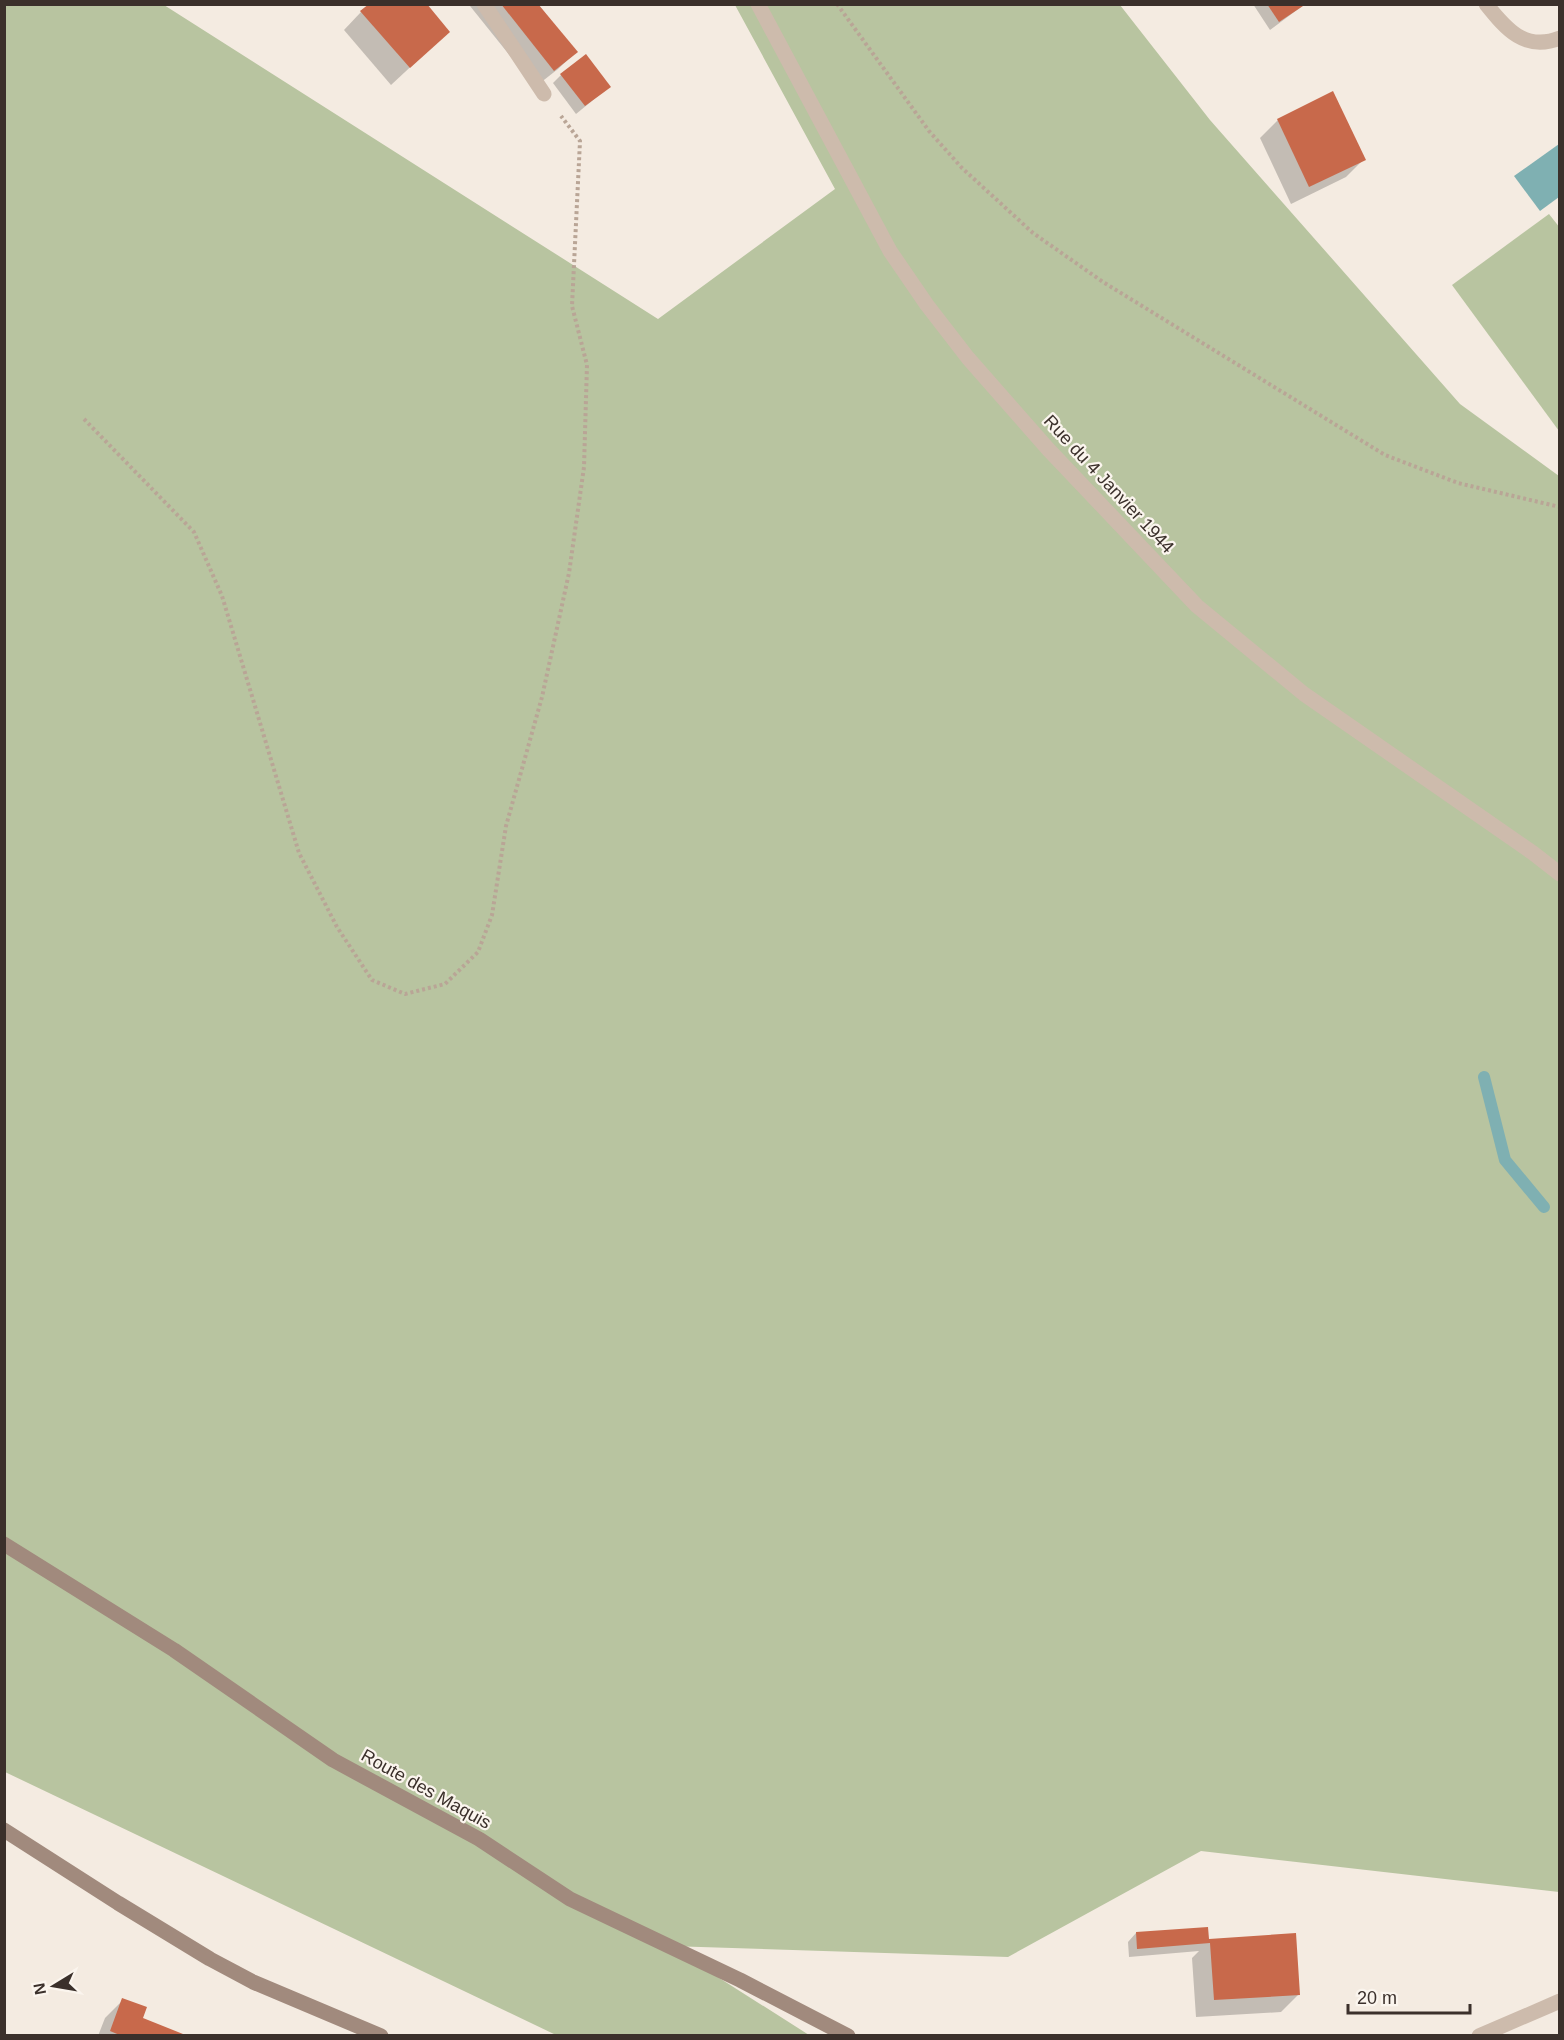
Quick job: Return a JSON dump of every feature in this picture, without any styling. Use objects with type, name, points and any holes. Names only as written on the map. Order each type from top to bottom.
[{"type":"street","points":[[484,4],[544,94]]},
{"type":"street","name":"Rue du 4 Janvier 1944","points":[[758,4],[890,251],[927,305],[968,358],[1048,449],[1197,606],[1215,621],[1304,694],[1560,874]]},
{"type":"street","points":[[1486,4],[1508,31],[1522,39],[1539,42],[1560,38]]},
{"type":"street","name":"Route des Maquis","points":[[4,1544],[174,1650],[333,1760],[479,1839],[570,1899],[740,1980],[848,2036]]},
{"type":"street","points":[[4,1830],[210,1959],[253,1982],[381,2036]]},
{"type":"street","points":[[1479,2036],[1560,2001]]},
{"type":"path","points":[[837,4],[929,131],[962,168],[1033,233],[1103,282],[1385,455],[1458,483],[1560,507]]},
{"type":"path","points":[[84,419],[194,532],[222,596],[299,854],[338,927],[372,980],[405,994],[445,984],[478,952],[492,915],[506,826],[542,697],[569,573],[584,467],[587,364],[572,306],[580,141],[544,94]]},
{"type":"green space","points":[[5,5],[164,5],[658,319],[835,189],[735,5],[1120,5],[1210,120],[1460,404],[1559,476],[1559,1892],[1201,1851],[1008,1957],[669,1946],[809,2035],[556,2035],[5,1772]]},
{"type":"green space","points":[[1549,214],[1560,228],[1559,431],[1452,285]]},
{"type":"water","points":[[1559,144],[1559,197],[1540,211],[1514,176]]},
{"type":"building","points":[[369,4],[427,4],[450,32],[410,68],[360,11]]},
{"type":"building","points":[[501,4],[538,4],[578,52],[554,71]]},
{"type":"building","points":[[1267,4],[1306,4],[1279,22]]},
{"type":"building","points":[[586,54],[611,87],[585,106],[560,74]]},
{"type":"building","points":[[1333,91],[1366,160],[1309,187],[1277,119]]},
{"type":"building","points":[[1208,1927],[1209,1939],[1296,1933],[1300,1995],[1214,2000],[1210,1943],[1137,1949],[1136,1932]]},
{"type":"building","points":[[122,1998],[147,2007],[143,2018],[188,2036],[122,2036],[110,2031]]},
{"type":"waterway","points":[[1484,1077],[1505,1160],[1544,1207]]}]
